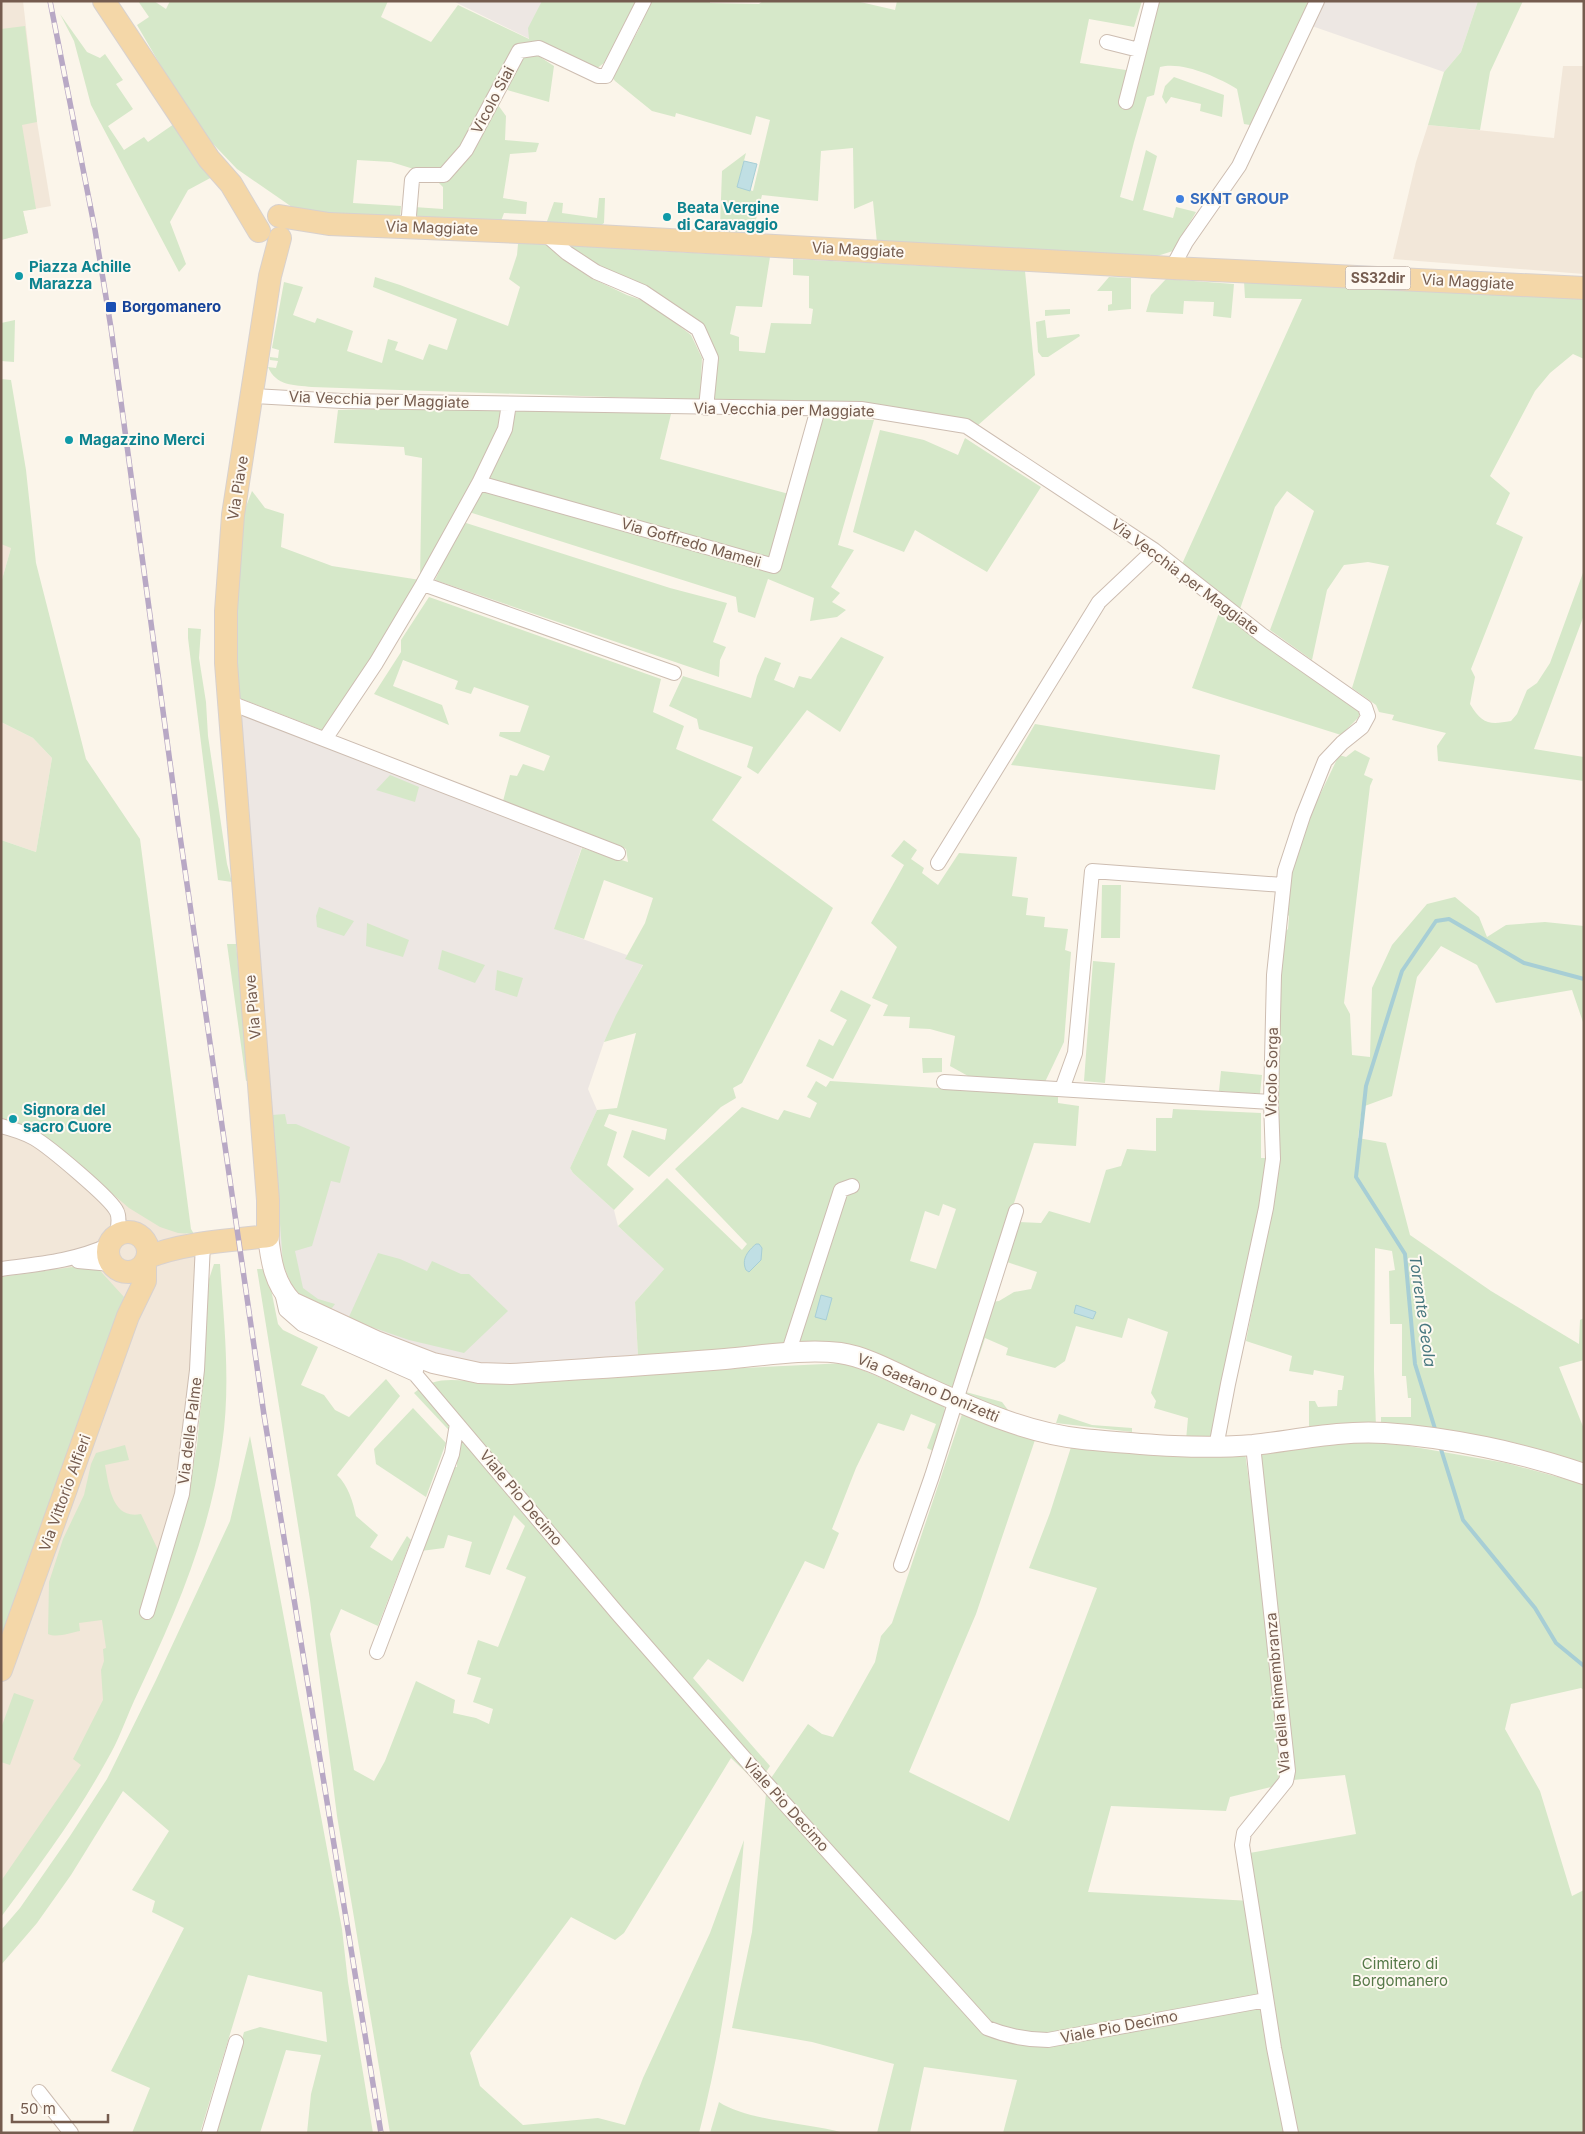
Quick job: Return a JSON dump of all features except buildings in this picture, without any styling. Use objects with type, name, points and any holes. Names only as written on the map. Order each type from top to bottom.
[{"type":"main road","points":[[104,1],[210,159],[230,184],[273,229]]},
{"type":"main road","name":"Via Maggiate","points":[[273,229],[321,223],[544,232],[1172,268],[1584,288]]},
{"type":"main road","name":"Via Piave","points":[[268,1236],[268,1200],[228,702],[226,620],[232,516],[253,396],[270,276],[273,229]]},
{"type":"main road","points":[[114,1254],[129,1232],[140,1236],[197,1245]]},
{"type":"main road","points":[[128,1316],[145,1281],[148,1245],[140,1236]]},
{"type":"main road","points":[[114,1254],[134,1272],[147,1260],[164,1251],[268,1236]]},
{"type":"main road","points":[[114,1254],[130,1289],[128,1316]]},
{"type":"main road","name":"Via Vittorio Alfieri","points":[[3,1657],[128,1316]]},
{"type":"street","name":"Vicolo Siai","points":[[408,227],[412,180],[416,175],[444,175],[466,150],[519,51],[539,48],[598,76],[606,76],[644,1]]},
{"type":"street","points":[[1126,102],[1152,1]]},
{"type":"street","points":[[1172,268],[1186,242],[1239,166],[1317,1]]},
{"type":"street","points":[[1107,42],[1139,50]]},
{"type":"street","points":[[544,232],[567,253],[596,272],[643,292],[698,329],[711,358],[706,408]]},
{"type":"street","name":"Via Vecchia per Maggiate","points":[[253,396],[510,404],[861,409],[966,426],[1154,550],[1262,635],[1365,706],[1368,716]]},
{"type":"street","points":[[325,739],[376,663],[423,584],[479,483],[505,429],[510,404]]},
{"type":"street","name":"Via Goffredo Mameli","points":[[479,483],[774,566],[818,409]]},
{"type":"street","points":[[938,863],[1098,602],[1154,550]]},
{"type":"street","points":[[423,584],[674,673]]},
{"type":"street","points":[[228,702],[618,853]]},
{"type":"street","name":"Vicolo Sorga","points":[[1216,1447],[1266,1208],[1273,1159],[1271,1102],[1274,976],[1285,871],[1303,816],[1326,762],[1342,743],[1362,727],[1368,716]]},
{"type":"street","points":[[1062,1089],[1075,1053],[1092,871],[1283,885]]},
{"type":"street","points":[[944,1082],[1271,1102]]},
{"type":"street","points":[[1,1126],[35,1138],[109,1201],[118,1213],[114,1254],[94,1252],[62,1261],[1,1269]]},
{"type":"street","points":[[788,1354],[841,1190],[852,1186]]},
{"type":"street","points":[[901,1564],[1016,1211]]},
{"type":"street","name":"Via Gaetano Donizetti","points":[[268,1236],[270,1256],[282,1291],[292,1302],[305,1310],[376,1341],[417,1366],[479,1373],[511,1374],[824,1352],[849,1355],[882,1367],[956,1400],[1017,1425],[1043,1433],[1081,1439],[1216,1447],[1253,1445],[1357,1433],[1385,1433],[1437,1440],[1507,1453],[1584,1474]]},
{"type":"street","name":"Via delle Palme","points":[[147,1612],[182,1494],[197,1370],[197,1245]]},
{"type":"street","name":"Viale Pio Decimo","points":[[417,1366],[458,1424],[618,1614],[760,1777],[987,2028],[1008,2036],[1048,2040],[1266,2000]]},
{"type":"street","points":[[376,1652],[452,1454],[458,1424]]},
{"type":"street","name":"Via della Rimembranza","points":[[1253,1445],[1288,1771],[1286,1782],[1244,1833],[1242,1840],[1266,2000],[1291,2133]]},
{"type":"street","points":[[209,2133],[236,2042]]},
{"type":"street","points":[[38,2092],[71,2133]]},
{"type":"shaded area","points":[[1,1],[23,1],[37,122],[51,206],[23,211],[28,233],[1,240]]},
{"type":"shaded area","points":[[453,1],[548,1],[530,39]]},
{"type":"shaded area","points":[[1311,1],[1478,1],[1461,52],[1444,72],[1309,25]]},
{"type":"shaded area","points":[[1563,66],[1584,66],[1584,274],[1393,259],[1416,162],[1428,125],[1554,138]]},
{"type":"shaded area","points":[[1,473],[11,548],[1,583]]},
{"type":"shaded area","points":[[228,702],[584,840],[555,929],[627,955],[626,959],[643,964],[604,1042],[588,1089],[597,1110],[570,1168],[573,1173],[614,1210],[618,1226],[664,1269],[635,1302],[638,1356],[479,1373],[282,1291]]},
{"type":"shaded area","points":[[1,722],[33,738],[52,758],[36,852],[1,840]]},
{"type":"shaded area","points":[[1,1106],[135,1152],[199,1254],[185,1446],[169,1551],[110,1721],[1,1894]]},
{"type":"green space","points":[[138,1],[154,1],[166,9],[170,1],[388,1],[381,17],[431,42],[458,5],[529,39],[528,28],[542,1],[638,1],[604,63],[596,69],[519,45],[464,146],[443,172],[417,170],[391,162],[357,160],[353,203],[401,206],[400,218],[317,213],[292,207],[237,169],[196,126],[137,25],[149,17]]},
{"type":"green space","points":[[651,1],[710,1],[710,3],[759,4],[763,1],[856,1],[895,10],[897,1],[1142,1],[1134,27],[1089,19],[1080,63],[1139,72],[1158,1],[1300,1],[1311,3],[1250,125],[1244,124],[1237,89],[1200,71],[1179,66],[1160,67],[1154,95],[1147,97],[1120,197],[1133,201],[1146,150],[1157,156],[1143,210],[1173,218],[1176,207],[1196,212],[1173,251],[1154,257],[877,243],[873,201],[854,209],[853,148],[821,151],[818,201],[762,195],[752,236],[725,231],[720,227],[722,171],[746,153],[737,187],[753,191],[770,120],[756,116],[751,135],[676,113],[675,117],[652,111],[615,81],[612,77],[638,31]]},
{"type":"green space","points":[[1478,1],[1523,1],[1490,72],[1480,130],[1428,125],[1444,72],[1461,52]]},
{"type":"green space","points":[[60,14],[87,52],[100,58],[105,54],[123,80],[116,84],[133,109],[108,126],[124,150],[144,137],[148,142],[174,124],[214,176],[188,190],[170,222],[186,264],[179,272],[91,105],[74,41]]},
{"type":"green space","points":[[25,26],[37,122],[22,125],[36,209],[23,211],[28,233],[1,240],[1,29]]},
{"type":"green space","points":[[524,55],[537,55],[554,66],[549,102],[504,89]]},
{"type":"green space","points":[[1174,77],[1224,95],[1222,117],[1200,111],[1201,104],[1171,97],[1166,104],[1162,97],[1165,86]]},
{"type":"green space","points":[[498,105],[506,116],[505,140],[539,143],[536,152],[510,154],[503,198],[527,202],[526,214],[504,213],[501,221],[414,218],[414,207],[443,209],[443,187],[437,181],[492,108]]},
{"type":"green space","points":[[599,198],[605,198],[604,223],[600,226],[546,224],[554,202],[563,203],[562,213],[597,218]]},
{"type":"green space","points":[[518,244],[546,244],[589,277],[627,295],[650,303],[691,335],[702,358],[700,400],[312,387],[286,383],[271,373],[268,367],[276,368],[278,361],[270,360],[270,357],[278,358],[279,350],[272,348],[284,282],[303,287],[293,315],[315,323],[317,318],[353,331],[347,351],[382,363],[388,339],[398,342],[395,350],[423,360],[429,344],[447,350],[457,319],[373,287],[375,277],[508,326],[520,287],[509,279],[517,255]]},
{"type":"green space","points":[[562,244],[770,257],[762,307],[736,306],[730,334],[739,337],[739,351],[765,353],[771,323],[811,324],[813,309],[809,308],[809,276],[793,275],[793,259],[1025,271],[1035,375],[977,426],[711,401],[703,327],[598,269]]},
{"type":"green space","points":[[1109,277],[1131,278],[1131,309],[1108,311],[1108,305],[1112,304],[1112,291],[1097,291]]},
{"type":"green space","points":[[1166,279],[1234,284],[1231,318],[1213,316],[1214,302],[1184,301],[1183,314],[1146,312],[1151,295]]},
{"type":"green space","points":[[1244,281],[1584,297],[1584,359],[1573,354],[1550,373],[1535,391],[1490,476],[1510,493],[1496,524],[1523,537],[1471,669],[1475,677],[1470,704],[1478,716],[1487,722],[1511,721],[1517,714],[1527,690],[1537,683],[1550,663],[1584,570],[1584,615],[1534,749],[1584,757],[1584,781],[1438,761],[1437,746],[1446,733],[1392,720],[1394,715],[1379,712],[1376,705],[1352,688],[1389,566],[1368,562],[1344,565],[1327,590],[1312,660],[1270,630],[1314,511],[1287,491],[1275,507],[1240,609],[1182,564],[1302,299],[1245,298]]},
{"type":"green space","points":[[1070,309],[1070,314],[1045,316],[1045,310]]},
{"type":"green space","points":[[15,320],[14,362],[1,361],[1,323]]},
{"type":"green space","points":[[1045,320],[1047,338],[1079,334],[1080,336],[1048,357],[1042,357],[1038,352],[1036,322]]},
{"type":"green space","points":[[1,379],[11,380],[26,470],[36,563],[86,759],[140,839],[191,1229],[194,1234],[178,1233],[160,1227],[129,1208],[62,1151],[1,1126],[1,840],[36,852],[52,758],[33,738],[1,722],[1,583],[11,548],[1,544]]},
{"type":"green space","points":[[505,406],[501,428],[421,583],[327,732],[239,698],[235,644],[236,532],[252,491],[265,508],[284,514],[281,547],[332,566],[420,580],[422,458],[405,455],[404,447],[334,443],[338,410]]},
{"type":"green space","points":[[517,409],[672,410],[660,459],[789,494],[809,418],[874,420],[838,545],[854,550],[831,587],[840,593],[832,602],[846,610],[837,617],[810,621],[814,598],[768,579],[755,618],[738,612],[736,597],[469,512],[495,464]]},
{"type":"green space","points":[[880,430],[924,440],[958,455],[965,438],[1041,487],[987,572],[915,530],[904,552],[853,532]]},
{"type":"green space","points":[[463,522],[670,588],[727,603],[713,642],[726,647],[720,660],[719,677],[435,580]]},
{"type":"green space","points":[[429,597],[661,679],[653,712],[684,726],[676,749],[742,777],[712,820],[833,908],[742,1083],[733,1088],[736,1098],[721,1107],[649,1177],[623,1157],[632,1130],[665,1140],[667,1129],[609,1114],[604,1126],[617,1132],[607,1165],[634,1189],[614,1210],[573,1173],[570,1168],[597,1110],[617,1108],[636,1033],[604,1042],[643,965],[625,959],[645,923],[653,898],[604,880],[584,939],[554,929],[582,848],[628,862],[626,849],[503,801],[510,775],[517,776],[523,764],[544,771],[550,756],[499,736],[500,732],[520,732],[529,706],[474,687],[471,694],[455,689],[458,681],[403,660],[393,686],[442,705],[449,725],[374,694],[401,652],[401,640]]},
{"type":"green space","points":[[1220,610],[1361,712],[1358,718],[1341,735],[1192,688]]},
{"type":"green space","points":[[188,628],[201,629],[199,658],[206,702],[208,736],[227,864],[232,882],[218,880]]},
{"type":"green space","points":[[841,637],[884,657],[840,732],[807,710],[758,774],[747,767],[753,747],[699,729],[697,719],[669,706],[683,676],[751,698],[765,657],[781,663],[774,680],[794,688],[799,676],[811,679]]},
{"type":"green space","points":[[1035,724],[1220,755],[1215,790],[1011,765]]},
{"type":"green space","points":[[1355,750],[1370,758],[1364,775],[1373,779],[1370,786],[1344,1003],[1350,1014],[1352,1055],[1370,1057],[1372,988],[1392,945],[1427,904],[1455,897],[1479,917],[1487,937],[1506,925],[1545,922],[1584,926],[1584,1025],[1572,990],[1496,1003],[1477,965],[1441,946],[1417,977],[1392,1096],[1362,1107],[1358,1138],[1386,1143],[1410,1235],[1491,1291],[1579,1344],[1580,1320],[1584,1318],[1584,1360],[1559,1367],[1584,1429],[1584,1469],[1419,1426],[1381,1422],[1381,1417],[1411,1417],[1411,1398],[1408,1398],[1406,1376],[1402,1376],[1402,1324],[1390,1324],[1389,1271],[1395,1270],[1392,1251],[1375,1248],[1374,1371],[1376,1427],[1309,1431],[1309,1401],[1315,1401],[1318,1407],[1337,1406],[1338,1390],[1342,1390],[1344,1376],[1314,1370],[1313,1375],[1289,1371],[1292,1356],[1246,1341],[1272,1208],[1278,1104],[1277,1024],[1284,933],[1288,929],[1289,916],[1284,912],[1291,868],[1305,826],[1339,755],[1346,757]]},
{"type":"green space","points":[[390,775],[419,787],[415,802],[376,790]]},
{"type":"green space","points":[[904,840],[917,850],[911,859],[924,868],[922,873],[938,885],[959,853],[1017,857],[1012,896],[1028,898],[1026,915],[1045,917],[1044,927],[1068,929],[1065,950],[1071,952],[1064,1042],[1045,1082],[968,1076],[950,1066],[955,1036],[930,1029],[909,1028],[910,1017],[883,1016],[888,1005],[872,998],[897,947],[871,923],[904,865],[891,856]]},
{"type":"green space","points":[[1102,885],[1121,885],[1120,938],[1101,938]]},
{"type":"green space","points":[[319,907],[354,921],[344,936],[317,927],[316,916]]},
{"type":"green space","points":[[367,923],[409,940],[403,957],[366,946]]},
{"type":"green space","points":[[227,944],[236,944],[249,1080],[246,1081]]},
{"type":"green space","points":[[442,950],[485,965],[475,983],[438,969]]},
{"type":"green space","points":[[1093,961],[1115,963],[1105,1083],[1084,1081]]},
{"type":"green space","points":[[497,970],[523,978],[517,997],[495,990]]},
{"type":"green space","points":[[841,990],[871,1005],[833,1079],[806,1066],[819,1039],[833,1046],[847,1020],[830,1011]]},
{"type":"green space","points":[[922,1058],[942,1058],[942,1072],[923,1073]]},
{"type":"green space","points":[[1221,1071],[1262,1075],[1260,1094],[1219,1091]]},
{"type":"green space","points":[[816,1081],[826,1087],[830,1081],[1058,1096],[1058,1103],[1079,1106],[1076,1146],[1034,1143],[951,1392],[877,1358],[638,1356],[635,1302],[664,1269],[618,1226],[667,1178],[742,1250],[747,1244],[675,1169],[742,1107],[778,1120],[784,1110],[810,1118],[817,1103],[807,1097]],"holes":[[[943,1204],[956,1209],[936,1269],[910,1261],[925,1211],[939,1216]]]},
{"type":"green space","points":[[1173,1109],[1261,1113],[1261,1158],[1266,1158],[1260,1206],[1214,1431],[1209,1437],[1186,1440],[1188,1418],[1154,1408],[1156,1401],[1151,1393],[1168,1332],[1128,1318],[1122,1338],[1076,1326],[1065,1361],[1055,1368],[1006,1355],[1008,1348],[985,1338],[972,1377],[967,1375],[991,1302],[999,1301],[1014,1292],[1031,1289],[1037,1272],[1007,1262],[1019,1222],[1041,1223],[1049,1211],[1090,1223],[1106,1170],[1121,1166],[1127,1149],[1156,1151],[1156,1118],[1172,1118]]},
{"type":"green space","points":[[285,1114],[287,1124],[296,1124],[350,1147],[340,1183],[331,1181],[312,1246],[295,1251],[303,1288],[318,1299],[335,1304],[329,1312],[296,1297],[283,1264],[272,1115]]},
{"type":"green space","points":[[378,1253],[400,1259],[427,1271],[432,1261],[461,1274],[469,1274],[508,1311],[464,1353],[409,1340],[348,1319]]},
{"type":"green space","points":[[94,1264],[124,1297],[1,1646],[1,1277]]},
{"type":"green space","points":[[214,1264],[220,1264],[226,1354],[225,1422],[209,1512],[199,1544],[163,1639],[111,1753],[70,1820],[1,1917],[1,1881],[81,1765],[73,1759],[103,1700],[101,1670],[104,1661],[103,1649],[106,1648],[102,1620],[79,1623],[80,1631],[59,1635],[48,1634],[49,1582],[63,1539],[84,1495],[91,1464],[96,1453],[125,1445],[129,1460],[105,1465],[114,1500],[124,1512],[141,1514],[158,1550],[171,1556],[187,1497],[197,1445],[205,1360],[208,1282]]},
{"type":"green space","points":[[257,1269],[267,1269],[278,1324],[283,1330],[318,1347],[301,1385],[324,1395],[335,1410],[349,1417],[386,1379],[400,1396],[337,1475],[347,1489],[356,1516],[378,1535],[370,1547],[392,1561],[407,1536],[411,1540],[378,1626],[341,1609],[330,1634],[354,1770],[374,1781],[385,1761],[416,1681],[455,1700],[453,1713],[476,1718],[489,1724],[493,1709],[473,1702],[481,1678],[467,1674],[478,1640],[498,1647],[526,1577],[506,1569],[525,1526],[514,1515],[490,1575],[465,1567],[472,1542],[448,1535],[444,1548],[421,1551],[450,1467],[457,1467],[459,1441],[414,1393],[420,1388],[446,1380],[467,1381],[846,1363],[944,1405],[946,1417],[935,1452],[927,1448],[936,1424],[911,1414],[904,1431],[878,1423],[856,1468],[832,1529],[839,1533],[824,1569],[805,1561],[743,1682],[708,1659],[693,1678],[770,1766],[758,1784],[731,1758],[624,1933],[615,1940],[571,1917],[470,2053],[480,2086],[523,2125],[598,2118],[625,2125],[643,2078],[710,1933],[744,1840],[728,1987],[708,2097],[699,2133],[390,2133],[337,1816],[310,1600]]},
{"type":"green space","points":[[966,1392],[1002,1402],[1008,1410],[1007,1414],[967,1398]]},
{"type":"green space","points":[[413,1408],[446,1443],[426,1497],[376,1464],[374,1449]]},
{"type":"green space","name":"Cimitero di Borgomanero","points":[[963,1411],[1036,1437],[976,1614],[909,1772],[1009,1821],[1097,1588],[1029,1568],[1050,1513],[1072,1444],[1245,1452],[1288,1771],[1286,1781],[1271,1787],[1230,1797],[1226,1811],[1111,1806],[1088,1892],[1251,1901],[1244,1854],[1356,1834],[1345,1775],[1293,1780],[1264,1504],[1261,1451],[1349,1441],[1403,1445],[1506,1463],[1584,1484],[1584,1690],[1581,1688],[1511,1704],[1505,1729],[1540,1791],[1572,1896],[1584,1890],[1584,2133],[1003,2133],[1017,2080],[924,2067],[910,2133],[877,2133],[894,2064],[812,2042],[732,2028],[752,1932],[767,1784],[808,1724],[822,1734],[833,1737],[875,1662],[881,1636],[892,1623]]},
{"type":"green space","points":[[1059,1414],[1092,1425],[1132,1428],[1132,1432],[1056,1423]]},
{"type":"green space","points":[[250,1436],[342,1929],[348,1982],[373,2133],[307,2133],[311,2094],[321,2055],[286,2050],[260,2133],[217,2133],[244,2032],[260,2027],[327,2042],[322,1992],[248,1975],[200,2133],[132,2133],[150,2088],[111,2071],[184,1928],[152,1912],[155,1901],[132,1890],[169,1831],[123,1791],[71,1875],[37,1923],[1,1965],[1,1930],[20,1908],[107,1779],[156,1680],[230,1521]]},
{"type":"green space","points":[[14,1693],[34,1700],[10,1765],[1,1762],[1,1728]]},
{"type":"green space","points":[[719,2102],[762,2118],[844,2133],[710,2133]]},
{"type":"water","points":[[744,161],[757,164],[750,191],[737,187]]},
{"type":"water","points":[[756,1244],[759,1244],[762,1248],[761,1260],[749,1272],[746,1270],[744,1262],[748,1252]]},
{"type":"water","points":[[821,1295],[832,1298],[826,1320],[815,1317]]},
{"type":"water","points":[[1076,1305],[1096,1312],[1093,1319],[1074,1313]]},
{"type":"waterway","name":"Torrente Geola","points":[[1436,1432],[1415,1364],[1405,1254],[1356,1177],[1366,1086],[1402,971],[1436,921],[1449,919],[1524,963],[1584,979]]},
{"type":"waterway","name":"Torrente Geola","points":[[1440,1446],[1463,1520],[1535,1608],[1556,1643],[1584,1666]]},
{"type":"railway","points":[[50,1],[95,230],[111,328],[179,829],[264,1415],[381,2133]]},
{"type":"place","name":"SKNT GROUP","points":[[1180,199]]},
{"type":"place","name":"Beata Vergine di Caravaggio","points":[[667,217]]},
{"type":"place","name":"Piazza Achille Marazza","points":[[19,276]]},
{"type":"place","name":"Borgomanero","points":[[111,307]]},
{"type":"place","name":"Magazzino Merci","points":[[69,440]]},
{"type":"place","name":"Signora del sacro Cuore","points":[[13,1119]]}]
